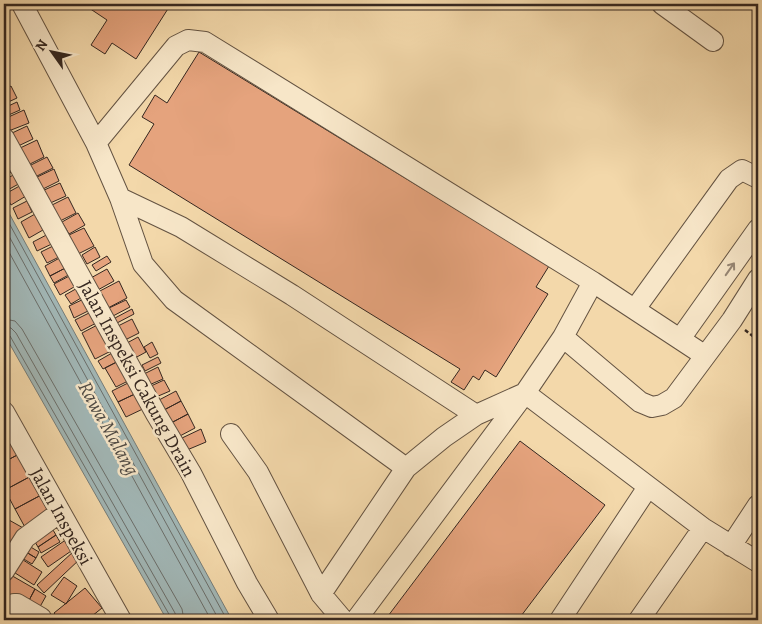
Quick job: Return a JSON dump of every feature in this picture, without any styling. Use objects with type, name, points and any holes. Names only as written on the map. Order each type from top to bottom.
[{"type":"street","points":[[22,4],[96,143],[120,198],[143,264],[174,300],[406,468]]},
{"type":"street","points":[[662,4],[713,41]]},
{"type":"street","points":[[96,143],[176,46],[188,40],[205,42],[593,282],[704,355]]},
{"type":"street","name":"Jalan Inspeksi Cakung Drain","points":[[4,138],[156,414],[191,473],[246,583],[269,620]]},
{"type":"street","points":[[635,309],[729,178],[742,170],[758,178]]},
{"type":"street","points":[[120,198],[181,227],[292,295],[476,415]]},
{"type":"street","points":[[680,339],[758,229]]},
{"type":"street","points":[[564,337],[640,402],[652,407],[662,405],[674,398],[704,355],[732,320],[758,279]]},
{"type":"street","points":[[356,620],[525,393],[564,337],[593,282]]},
{"type":"street","points":[[321,594],[406,468],[444,437],[476,415],[525,393]]},
{"type":"street","points":[[525,393],[703,528],[758,562]]},
{"type":"street","name":"Jalan Inspeksi","points":[[4,412],[59,513],[121,620]]},
{"type":"street","points":[[231,434],[258,472],[321,594],[343,620]]},
{"type":"street","points":[[560,620],[648,487]]},
{"type":"street","points":[[731,546],[758,505]]},
{"type":"street","points":[[4,571],[25,538],[59,513]]},
{"type":"street","points":[[639,620],[703,528]]},
{"type":"street","points":[[4,610],[7,612],[14,604],[17,604],[41,618]]},
{"type":"water","name":"Rawa Malang","points":[[4,204],[232,620],[167,620],[4,334]]},
{"type":"building","points":[[83,4],[171,4],[136,59],[112,43],[105,54],[91,45],[107,20]]},
{"type":"building","points":[[199,52],[549,266],[536,287],[548,294],[496,377],[485,370],[479,380],[473,376],[464,390],[451,382],[460,369],[129,165],[154,124],[142,117],[155,95],[167,103]]},
{"type":"building","points":[[11,86],[17,98],[4,104],[4,90]]},
{"type":"building","points":[[17,102],[20,110],[4,117],[4,108]]},
{"type":"building","points":[[24,110],[29,123],[6,132],[4,119]]},
{"type":"building","points":[[27,126],[33,139],[16,147],[10,134]]},
{"type":"building","points":[[37,140],[44,157],[26,166],[18,149]]},
{"type":"building","points":[[4,154],[15,170],[4,176]]},
{"type":"building","points":[[47,157],[53,168],[33,178],[27,167]]},
{"type":"building","points":[[54,169],[59,181],[41,190],[35,178]]},
{"type":"building","points":[[19,172],[24,181],[4,192],[4,180]]},
{"type":"building","points":[[25,183],[31,193],[11,205],[5,194]]},
{"type":"building","points":[[60,183],[66,196],[48,204],[42,191]]},
{"type":"building","points":[[68,197],[76,213],[58,222],[50,206]]},
{"type":"building","points":[[27,201],[32,212],[18,219],[13,208]]},
{"type":"building","points":[[78,213],[85,225],[69,234],[62,222]]},
{"type":"building","points":[[35,214],[43,230],[29,238],[21,222]]},
{"type":"building","points":[[84,228],[94,246],[78,254],[69,235]]},
{"type":"building","points":[[54,231],[58,241],[37,251],[33,242]]},
{"type":"building","points":[[59,243],[65,254],[47,263],[41,252]]},
{"type":"building","points":[[95,247],[100,257],[87,264],[82,255]]},
{"type":"building","points":[[65,255],[71,265],[50,276],[45,266]]},
{"type":"building","points":[[107,256],[111,262],[96,271],[92,265]]},
{"type":"building","points":[[71,265],[74,272],[54,283],[50,276]]},
{"type":"building","points":[[107,269],[114,281],[96,291],[89,279]]},
{"type":"building","points":[[75,273],[81,283],[60,295],[54,284]]},
{"type":"building","points":[[119,281],[127,298],[106,309],[98,292]]},
{"type":"building","points":[[81,286],[86,295],[71,304],[65,295]]},
{"type":"building","points":[[88,297],[94,308],[74,318],[69,306]]},
{"type":"building","points":[[126,300],[130,307],[113,316],[109,308]]},
{"type":"building","points":[[132,309],[134,314],[117,323],[115,318]]},
{"type":"building","points":[[95,310],[100,321],[81,331],[75,320]]},
{"type":"building","points":[[132,319],[139,333],[125,340],[118,326]]},
{"type":"building","points":[[103,322],[117,348],[95,359],[82,333]]},
{"type":"building","points":[[138,337],[146,352],[135,358],[127,343]]},
{"type":"building","points":[[152,342],[158,354],[150,358],[144,347]]},
{"type":"building","points":[[119,349],[124,358],[103,369],[98,361]]},
{"type":"building","points":[[158,357],[161,363],[145,371],[142,365]]},
{"type":"building","points":[[123,359],[134,378],[116,387],[105,368]]},
{"type":"building","points":[[158,367],[163,379],[149,385],[144,374]]},
{"type":"building","points":[[134,380],[139,392],[118,402],[112,391]]},
{"type":"building","points":[[164,380],[170,391],[156,397],[151,386]]},
{"type":"building","points":[[176,391],[181,401],[164,410],[159,400]]},
{"type":"building","points":[[139,392],[147,407],[126,417],[118,402]]},
{"type":"building","points":[[181,401],[188,414],[171,423],[164,410]]},
{"type":"building","points":[[188,414],[195,428],[178,437],[171,423]]},
{"type":"building","points":[[201,429],[206,442],[187,450],[182,438]]},
{"type":"building","points":[[14,441],[21,453],[4,462],[4,447]]},
{"type":"building","points":[[520,441],[605,505],[518,620],[385,620]]},
{"type":"building","points":[[21,453],[33,475],[5,490],[4,462]]},
{"type":"building","points":[[33,475],[43,494],[15,509],[5,490]]},
{"type":"building","points":[[43,494],[54,515],[27,531],[15,509]]},
{"type":"building","points":[[9,520],[25,529],[10,554],[4,550],[4,529]]},
{"type":"building","points":[[50,525],[56,535],[38,547],[32,537]]},
{"type":"building","points":[[56,535],[60,542],[41,553],[38,547]]},
{"type":"building","points":[[67,539],[74,549],[48,567],[41,557]]},
{"type":"building","points":[[24,543],[39,552],[36,558],[21,549]]},
{"type":"building","points":[[21,549],[36,558],[32,564],[17,555]]},
{"type":"building","points":[[74,551],[81,558],[44,593],[37,585]]},
{"type":"building","points":[[20,558],[42,572],[34,585],[12,571]]},
{"type":"building","points":[[9,574],[35,589],[26,606],[4,593],[4,584]]},
{"type":"building","points":[[64,577],[77,586],[66,604],[51,595]]},
{"type":"building","points":[[85,588],[102,608],[87,620],[60,620],[54,613]]},
{"type":"building","points":[[35,589],[46,596],[37,612],[26,606]]}]
